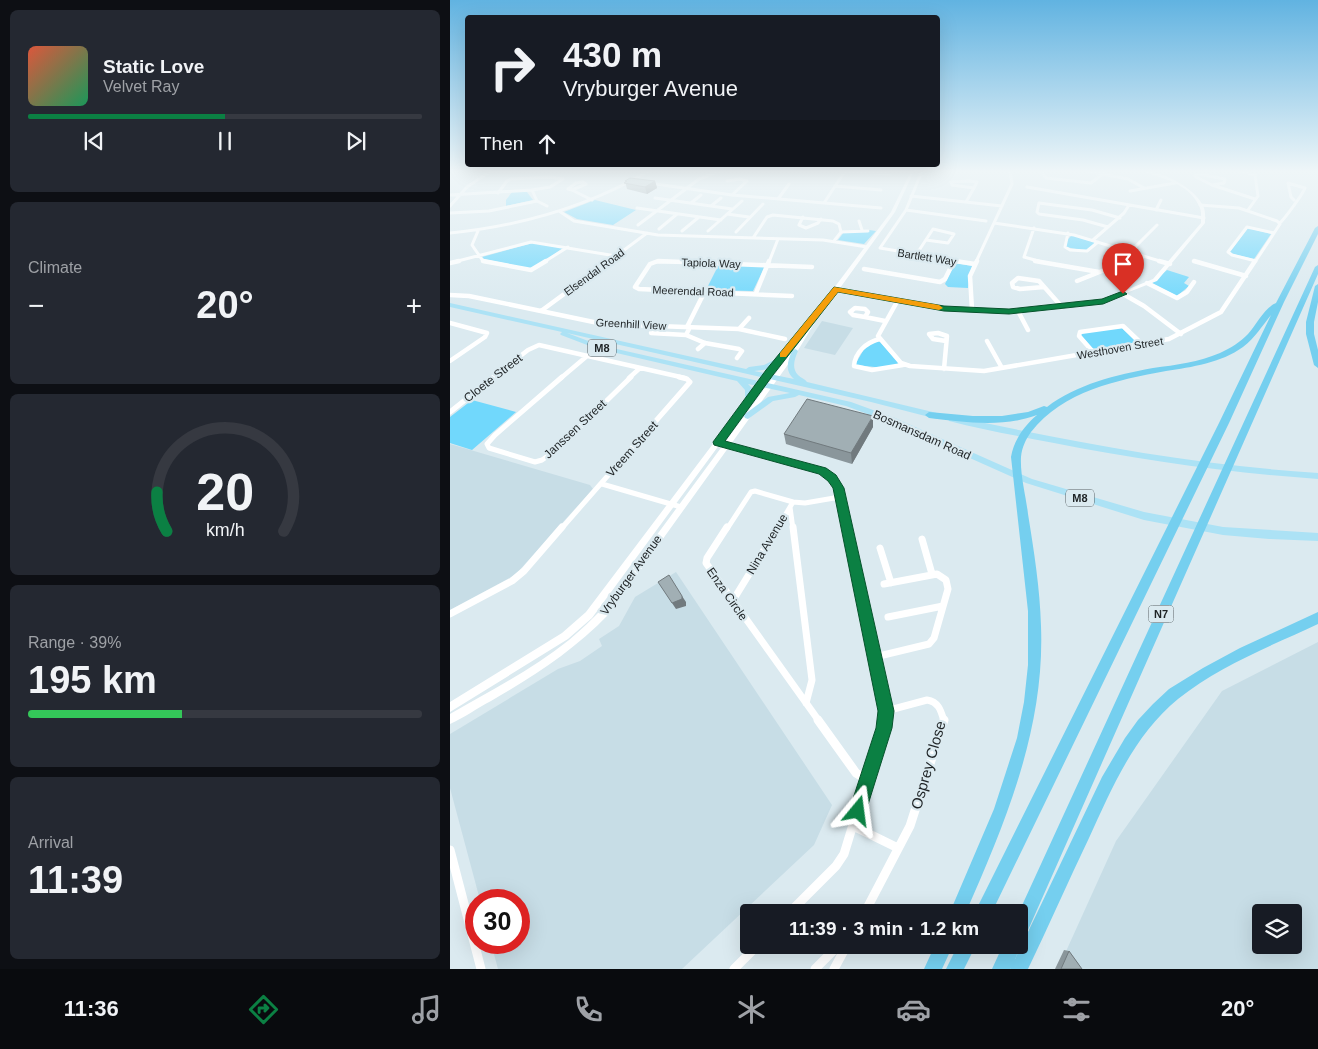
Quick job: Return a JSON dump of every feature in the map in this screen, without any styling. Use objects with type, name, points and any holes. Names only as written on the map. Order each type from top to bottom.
[{"type":"highway","name":"N7","points":[[987,904],[1232,407],[1280,302],[1318,228]]},
{"type":"highway","name":"N7","points":[[1028,911],[1318,267]]},
{"type":"highway","points":[[1318,286],[1310,322],[1310,334],[1318,365]]},
{"type":"highway","points":[[929,414],[979,420],[1012,420],[1031,415],[1064,398],[1108,380],[1194,363],[1224,354],[1247,340],[1280,302]]},
{"type":"highway","points":[[961,904],[1005,801],[1019,761],[1031,711],[1036,668],[1035,628],[1030,564],[1018,476],[1017,452],[1024,435],[1042,415],[1064,398]]},
{"type":"highway","points":[[1020,969],[1103,792],[1124,753],[1148,720],[1173,695],[1186,686],[1246,653],[1318,618]]},
{"type":"highway","points":[[933,969],[940,954]]},
{"type":"highway","points":[[955,969],[962,954]]},
{"type":"highway","points":[[1001,969],[1008,954]]},
{"type":"main road","name":"Bosmansdam Road","points":[[450,305],[871,399],[929,414],[1115,453],[1181,462],[1318,476]]},
{"type":"main road","name":"Bosmansdam Road","points":[[527,321],[597,347],[823,398],[892,420],[1018,476],[1144,516],[1223,531],[1318,537]]},
{"type":"main road","points":[[795,351],[790,364],[791,372],[798,379],[813,386]]},
{"type":"main road","points":[[729,368],[762,368],[780,359]]},
{"type":"main road","points":[[738,378],[748,388],[749,400]]},
{"type":"main road","points":[[748,416],[766,401],[779,396],[791,395],[823,398]]},
{"type":"street","points":[[450,233],[478,231],[524,222],[542,216]]},
{"type":"street","points":[[567,216],[574,221],[665,236],[834,241],[867,247]]},
{"type":"street","points":[[638,225],[650,216]]},
{"type":"street","points":[[659,229],[674,216]]},
{"type":"street","points":[[693,216],[721,220]]},
{"type":"street","points":[[708,231],[725,216]]},
{"type":"street","points":[[743,216],[749,217]]},
{"type":"street","points":[[753,238],[768,216]]},
{"type":"street","points":[[776,216],[803,217],[837,222],[841,232]]},
{"type":"street","points":[[766,384],[795,351],[816,317],[891,216]]},
{"type":"street","name":"Bartlett Way","points":[[902,216],[880,247],[883,249],[975,264]]},
{"type":"street","points":[[951,216],[986,221]]},
{"type":"street","points":[[972,310],[970,276],[997,216]]},
{"type":"street","points":[[1055,216],[1090,222],[1108,228]]},
{"type":"street","points":[[1090,222],[1096,216]]},
{"type":"street","points":[[1114,216],[1120,218]]},
{"type":"street","points":[[836,289],[944,308],[972,310],[1018,311],[1103,301],[1156,279],[1201,228],[1204,218],[1193,216]]},
{"type":"street","points":[[1263,216],[1280,223]]},
{"type":"street","name":"Westhoven Street","points":[[879,339],[865,344],[854,362],[854,366],[884,370],[903,365],[978,371],[1169,339],[1221,312],[1285,216]]},
{"type":"street","points":[[682,231],[699,217]]},
{"type":"street","points":[[736,232],[749,217]]},
{"type":"street","points":[[803,217],[799,225],[806,228],[821,219]]},
{"type":"street","points":[[1068,234],[1065,247],[1068,250],[1085,252],[1120,218]]},
{"type":"street","points":[[859,221],[862,230]]},
{"type":"street","points":[[994,223],[1068,234],[1170,264]]},
{"type":"street","points":[[1077,281],[1118,265],[1157,224]]},
{"type":"street","points":[[1256,262],[1228,252],[1247,227],[1274,233]]},
{"type":"street","points":[[1034,228],[1024,258],[1099,272]]},
{"type":"street","points":[[916,255],[926,240],[934,229],[954,234],[948,243],[926,240]]},
{"type":"street","points":[[478,231],[472,245],[478,255],[486,262],[528,270],[537,268],[568,248]]},
{"type":"street","points":[[834,241],[841,232],[868,231]]},
{"type":"street","name":"Elsendal Road","points":[[541,311],[647,234]]},
{"type":"street","points":[[756,293],[778,239]]},
{"type":"street","points":[[450,263],[526,242],[539,242],[616,256]]},
{"type":"street","name":"Tapiola Way","points":[[656,261],[812,267]]},
{"type":"street","name":"Meerendal Road","points":[[656,261],[650,264],[635,286],[636,288],[792,296]]},
{"type":"street","points":[[864,269],[940,282],[945,279],[954,261]]},
{"type":"street","points":[[1194,261],[1246,276]]},
{"type":"street","points":[[1044,287],[1020,289],[1012,285],[1014,280],[1018,278],[1037,281],[1044,287],[1062,307]]},
{"type":"street","points":[[1147,284],[1177,298],[1187,292],[1194,282]]},
{"type":"street","points":[[686,335],[689,330],[687,327],[704,291]]},
{"type":"street","points":[[1123,294],[1144,306],[1162,322],[1181,334]]},
{"type":"street","name":"Greenhill View","points":[[450,295],[469,296],[608,325],[739,329],[785,339]]},
{"type":"street","points":[[898,300],[878,334],[879,339],[903,365]]},
{"type":"street","points":[[1018,311],[1028,330]]},
{"type":"street","points":[[771,377],[780,359],[816,317]]},
{"type":"street","points":[[739,329],[750,318]]},
{"type":"street","points":[[864,318],[885,321]]},
{"type":"street","points":[[450,323],[486,333],[485,336],[450,361]]},
{"type":"street","points":[[1094,352],[1079,336],[1080,332],[1123,326],[1142,344]]},
{"type":"street","points":[[651,333],[686,335],[705,342],[740,349],[742,351],[737,358]]},
{"type":"street","points":[[944,369],[946,341]]},
{"type":"street","points":[[987,341],[1002,368]]},
{"type":"street","points":[[698,349],[705,342]]},
{"type":"street","name":"Vreem Street","points":[[450,614],[518,577],[690,384],[687,379],[544,345],[536,346]]},
{"type":"street","name":"Cloete Street","points":[[450,412],[536,346]]},
{"type":"street","name":"Janssen Street","points":[[588,356],[494,435],[487,444],[489,448],[531,462],[542,460],[555,450],[640,368]]},
{"type":"street","name":"Vryburger Avenue","points":[[450,706],[556,642],[577,627],[676,506],[722,444],[749,400],[766,384]]},
{"type":"street","name":"Vryburger Avenue","points":[[722,444],[748,416],[766,384]]},
{"type":"street","points":[[722,444],[822,471],[835,481],[886,711],[884,728],[840,861],[798,904]]},
{"type":"street","points":[[602,484],[676,506]]},
{"type":"street","name":"Enza Circle","points":[[791,505],[755,491],[751,492],[707,558],[708,567],[856,773],[867,780]]},
{"type":"street","name":"Nina Avenue","points":[[732,602],[791,505],[840,497]]},
{"type":"street","points":[[791,505],[812,680],[806,703]]},
{"type":"street","name":"Vryburger Avenue","points":[[450,719],[549,661],[591,627],[624,587],[676,506]]},
{"type":"street","points":[[922,539],[932,574]]},
{"type":"street","points":[[875,657],[929,644],[934,638],[948,589],[948,582],[940,575],[932,574],[887,583],[880,548]]},
{"type":"street","points":[[888,618],[943,606]]},
{"type":"street","name":"Osprey Close","points":[[868,904],[910,826],[944,722],[944,714],[936,704],[927,700],[886,711]]},
{"type":"street","points":[[853,826],[898,848]]},
{"type":"street","points":[[450,850],[481,969]]},
{"type":"street","points":[[734,969],[749,954]]},
{"type":"street","points":[[816,969],[830,954]]},
{"type":"street","points":[[834,969],[842,954]]},
{"type":"shaded area","points":[[572,216],[626,216],[613,225],[577,219]]},
{"type":"shaded area","points":[[1248,228],[1271,234],[1254,259],[1230,252]]},
{"type":"shaded area","points":[[876,231],[864,244],[838,240],[844,232]]},
{"type":"shaded area","points":[[1072,235],[1094,242],[1094,244],[1086,251],[1066,247],[1067,240]]},
{"type":"shaded area","points":[[533,243],[563,248],[533,269],[482,257]]},
{"type":"shaded area","points":[[955,263],[972,266],[968,288],[948,287],[945,284]]},
{"type":"shaded area","points":[[719,264],[764,268],[753,291],[706,290]]},
{"type":"shaded area","points":[[1167,270],[1189,277],[1184,283],[1189,286],[1177,296],[1152,283]]},
{"type":"shaded area","points":[[822,321],[853,328],[835,355],[804,348]]},
{"type":"shaded area","points":[[1121,327],[1137,343],[1098,350],[1092,348],[1081,335],[1082,333]]},
{"type":"shaded area","points":[[877,341],[898,362],[897,365],[884,368],[856,365],[867,344]]},
{"type":"shaded area","points":[[472,400],[516,412],[472,450],[450,443],[450,417]]},
{"type":"shaded area","points":[[450,444],[590,485],[593,489],[515,575],[450,610]]},
{"type":"shaded area","points":[[676,572],[832,805],[814,845],[751,904],[740,904],[740,915],[682,969],[498,969],[494,954],[530,954],[530,889],[477,889],[450,788],[450,734],[558,669],[580,661],[602,646],[599,639],[619,626],[635,597]]},
{"type":"shaded area","points":[[1318,642],[1318,969],[1058,969],[1116,841],[1222,691]]},
{"type":"building","points":[[807,399],[873,416],[851,453],[784,434]]},
{"type":"building","points":[[669,575],[682,596],[682,599],[672,603],[658,582]]},
{"type":"building","points":[[1069,951],[1082,969],[1061,969]]},
{"type":"slow traffic","points":[[783,355],[816,317],[836,289],[939,308]]},
{"type":"route","points":[[858,811],[884,728],[886,711],[838,488],[832,478],[822,471],[718,442],[796,338],[816,317],[836,289],[944,308],[1009,311],[1056,308],[1103,301],[1123,294]]}]
